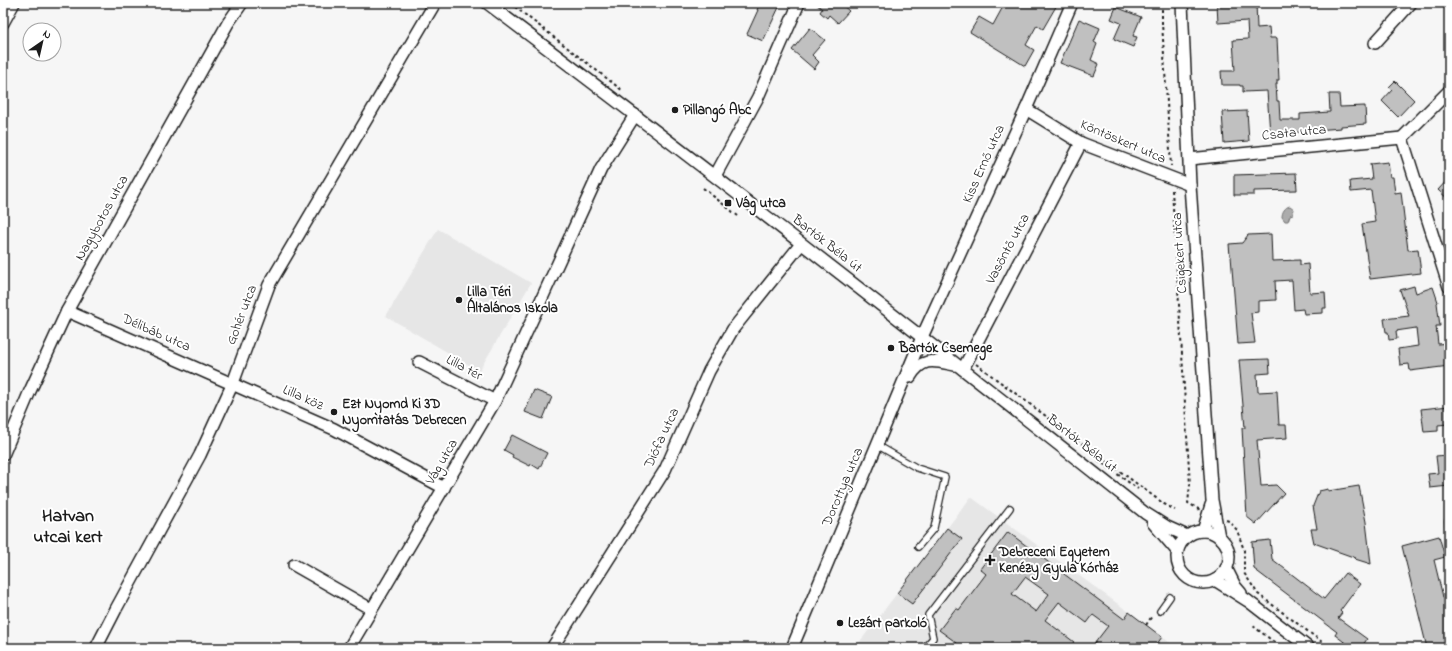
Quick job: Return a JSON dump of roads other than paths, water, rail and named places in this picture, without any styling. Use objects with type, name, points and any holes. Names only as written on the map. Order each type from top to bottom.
[{"type":"street","points":[[3,23],[14,3]]},
{"type":"street","name":"Nagybotos utca","points":[[3,455],[30,391],[67,311],[228,23],[242,3]]},
{"type":"street","name":"Gohér utca","points":[[96,648],[200,455],[233,383],[269,286],[435,3]]},
{"type":"street","name":"Bartók Béla út","points":[[487,3],[715,176],[961,367],[1145,514]]},
{"type":"street","points":[[715,176],[758,97],[799,3]]},
{"type":"street","name":"Kiss Ernő utca","points":[[922,337],[1026,109],[1072,3]]},
{"type":"street","name":"Csigekert utca","points":[[1182,3],[1190,185],[1212,500]]},
{"type":"street","points":[[1375,43],[1411,3]]},
{"type":"street","points":[[1449,91],[1402,138],[1449,287]]},
{"type":"street","name":"Köntöskert utca","points":[[1026,109],[1081,143],[1190,185]]},
{"type":"street","name":"Vág utca","points":[[349,648],[495,401],[601,170],[635,115]]},
{"type":"street","name":"Csata utca","points":[[1189,159],[1402,138]]},
{"type":"street","name":"Vasöntő utca","points":[[961,367],[1081,143]]},
{"type":"street","name":"Diófa utca","points":[[552,648],[665,470],[709,371],[733,329],[801,244]]},
{"type":"street","name":"Délibáb utca","points":[[67,311],[233,383]]},
{"type":"street","name":"Dorottya utca","points":[[792,648],[922,337]]},
{"type":"street","name":"Lilla tér","points":[[419,362],[495,401]]},
{"type":"street","points":[[898,394],[914,369],[923,362],[941,362],[961,367]]},
{"type":"street","name":"Lilla köz","points":[[233,383],[334,429],[444,488]]},
{"type":"street","points":[[1203,531],[1212,500]]},
{"type":"street","points":[[1212,500],[1219,537]]},
{"type":"street","points":[[1145,514],[1167,527],[1187,536]]},
{"type":"street","points":[[1145,514],[1177,551]]},
{"type":"street","points":[[1203,531],[1210,532],[1219,537],[1225,543],[1228,551],[1228,560],[1226,568],[1215,580],[1198,582],[1191,580],[1184,575],[1179,568],[1177,551],[1180,543],[1187,536],[1203,531]]},
{"type":"street","points":[[294,565],[371,609]]},
{"type":"street","points":[[1226,568],[1236,586],[1248,601]]},
{"type":"street","points":[[1215,580],[1248,601],[1309,648]]},
{"type":"lane","points":[[877,445],[917,468],[945,477],[934,528],[918,547]]},
{"type":"lane","points":[[924,648],[933,638],[928,615],[1010,508]]},
{"type":"lane","points":[[1449,520],[1449,528]]},
{"type":"lane","points":[[1160,611],[1170,597]]},
{"type":"place","name":"Pillangó Abc","points":[[675,110]]},
{"type":"place","name":"Vág utca","points":[[728,203]]},
{"type":"place","name":"Lilla Téri Általános Iskola","points":[[459,300]]},
{"type":"place","name":"Bartók Csemege","points":[[891,348]]},
{"type":"place","name":"Ezt Nyomd Ki 3D Nyomtatás Debrecen","points":[[334,412]]},
{"type":"place","name":"Debreceni Egyetem Kenézy Gyula Kórház","points":[[990,560]]},
{"type":"place","name":"Lezárt parkoló","points":[[840,623]]},
{"type":"district","name":"Hatvan utcai kert","points":[[68,527]]}]
